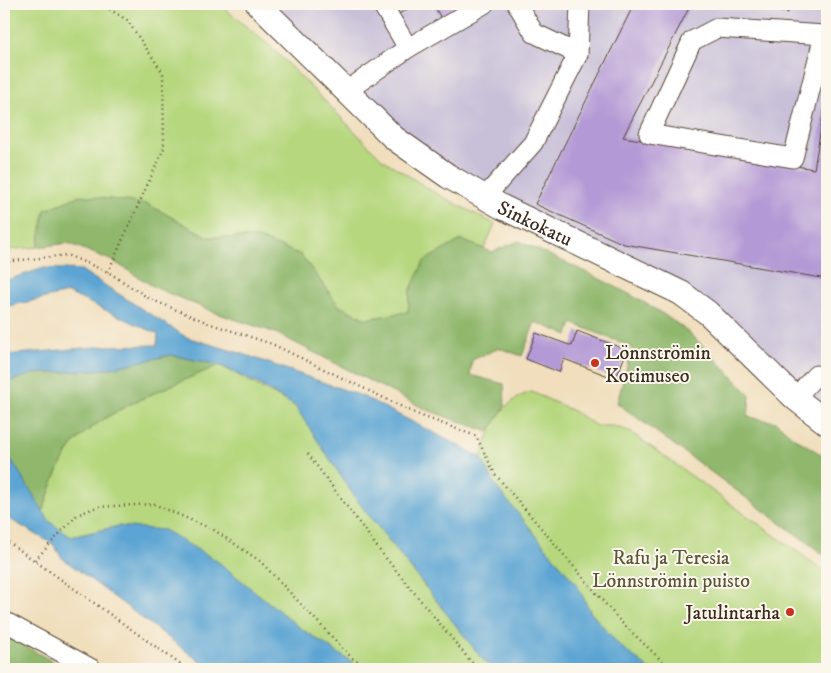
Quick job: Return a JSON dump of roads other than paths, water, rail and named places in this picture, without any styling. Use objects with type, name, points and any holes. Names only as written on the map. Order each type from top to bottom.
[{"type":"main road","name":"Sinkokatu","points":[[258,4],[345,92],[394,138],[448,176],[502,207],[681,293],[708,314],[795,398],[827,423]]},
{"type":"street","points":[[382,4],[408,48]]},
{"type":"street","points":[[345,92],[408,48],[484,4]]},
{"type":"street","points":[[517,4],[534,33],[578,54]]},
{"type":"street","points":[[492,189],[533,143],[578,54],[580,4]]},
{"type":"street","points":[[717,28],[826,34],[794,158],[649,134],[692,41],[717,28]]},
{"type":"street","points":[[795,398],[816,376]]},
{"type":"street","points":[[4,622],[92,669]]},
{"type":"water","points":[[44,268],[81,270],[186,337],[243,354],[362,396],[481,457],[497,488],[577,585],[591,613],[619,645],[649,669],[494,669],[484,661],[356,499],[295,406],[258,384],[219,365],[171,355],[106,369],[32,374],[4,383],[4,355],[106,346],[157,345],[158,334],[68,293],[4,307],[4,281]]},
{"type":"water","points":[[4,452],[9,456],[50,522],[71,537],[119,526],[164,530],[217,561],[303,630],[362,669],[210,669],[62,558],[53,544],[4,516]]},
{"type":"place","name":"Lönnströmin Kotimuseo","points":[[595,363]]},
{"type":"place","name":"Jatulintarha","points":[[790,612]]},
{"type":"park label","name":"Rafu ja Teresia Lönnströmin puisto","points":[[671,568]]}]
